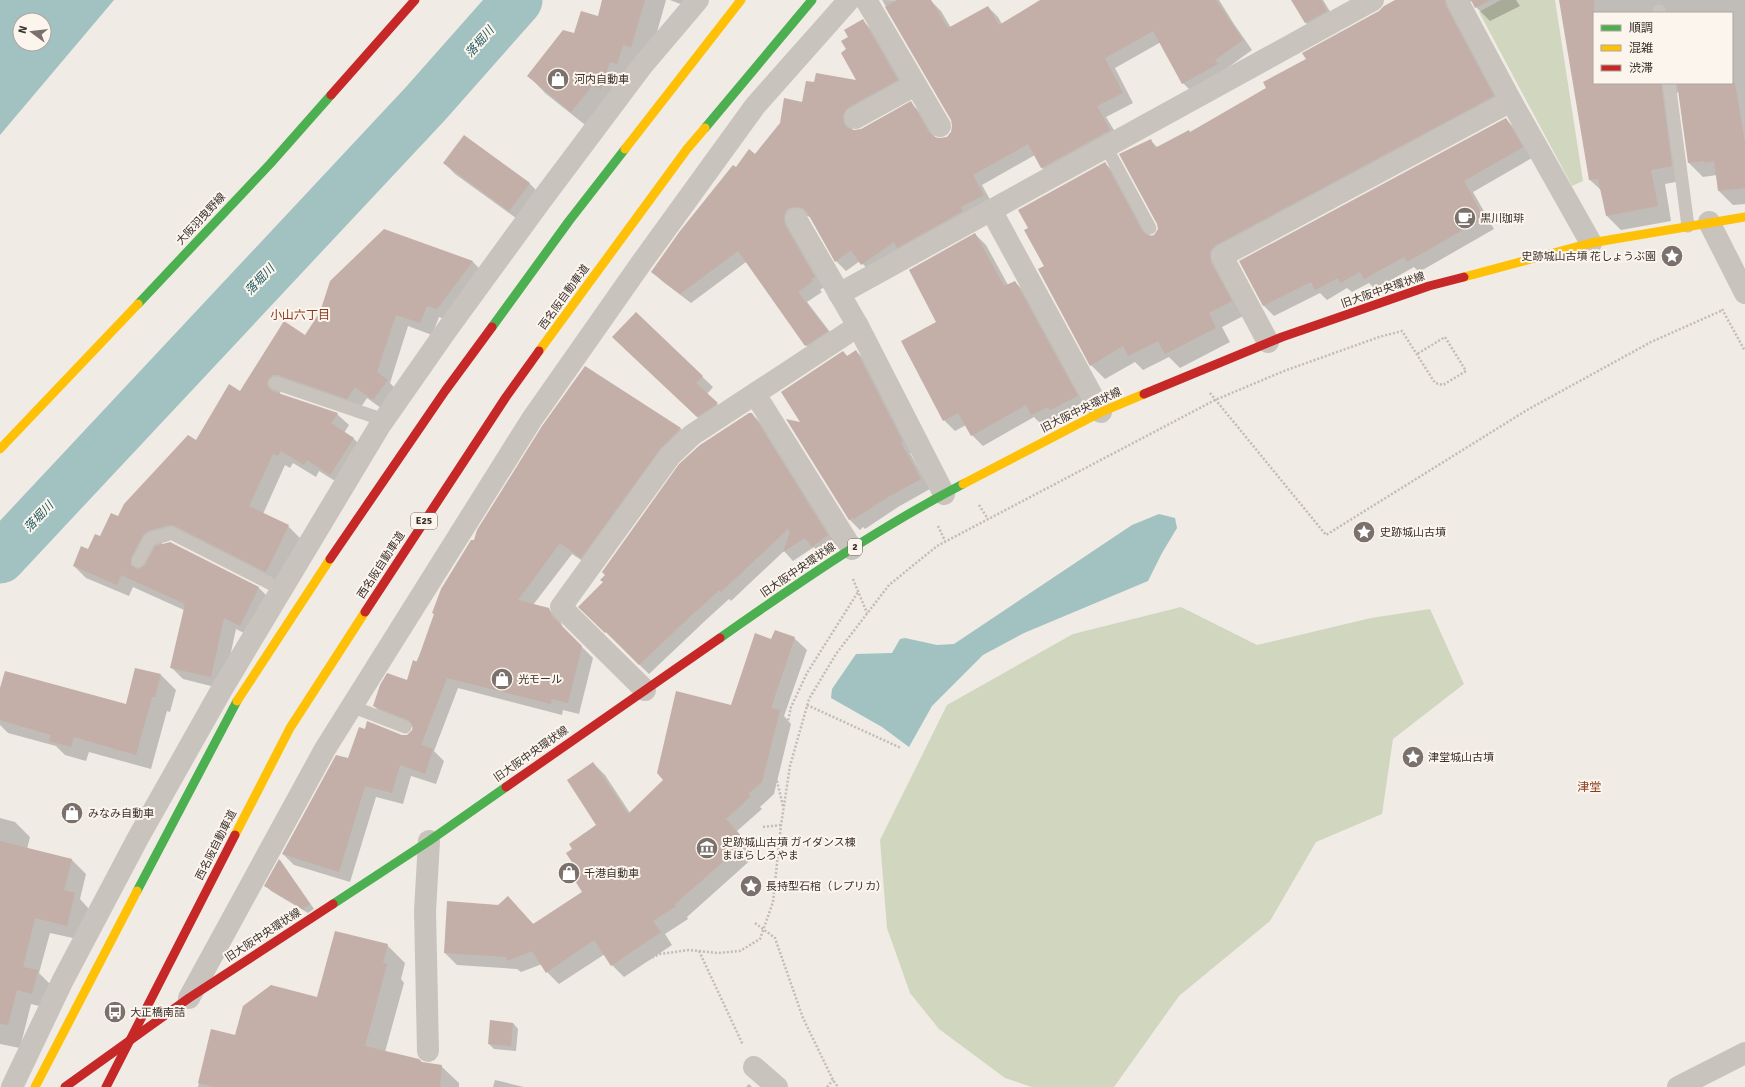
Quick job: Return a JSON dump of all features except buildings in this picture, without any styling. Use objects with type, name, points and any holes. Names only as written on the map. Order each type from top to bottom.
[{"type":"main road","name":"大阪羽曳野線","points":[[0,449],[270,164],[415,0]]},
{"type":"main road","points":[[35,1087],[232,707],[352,526],[445,391],[569,221],[741,0]]},
{"type":"main road","name":"西名阪自動車道","points":[[106,1087],[290,728],[401,557],[506,397],[687,149],[812,0]]},
{"type":"main road","name":"旧大阪中央環状線","points":[[65,1087],[189,998],[429,841],[644,690],[852,549],[944,494],[1101,412],[1268,342],[1429,286],[1591,243],[1745,217]]},
{"type":"street","points":[[12,1087],[63,980],[138,838],[222,689],[384,420],[446,330],[554,183],[642,66],[698,0]]},
{"type":"street","points":[[189,998],[325,749],[532,419],[637,269],[755,106],[849,0]]},
{"type":"street","points":[[866,0],[940,126]]},
{"type":"street","points":[[839,294],[1373,0]]},
{"type":"street","points":[[1457,0],[1511,101],[1591,243]]},
{"type":"street","points":[[855,118],[915,85]]},
{"type":"street","points":[[1268,342],[1222,256],[1511,101]]},
{"type":"street","points":[[991,210],[1101,412]]},
{"type":"street","points":[[796,219],[858,326],[944,494]]},
{"type":"street","points":[[1698,224],[1745,293]]},
{"type":"street","points":[[644,690],[561,608],[670,456],[692,435],[858,326]]},
{"type":"street","points":[[755,394],[852,549]]},
{"type":"street","points":[[428,1051],[425,911],[429,841]]},
{"type":"street","points":[[1678,1087],[1745,1052]]},
{"type":"street","points":[[754,1067],[776,1087]]},
{"type":"lane","points":[[1669,84],[1698,224]]},
{"type":"lane","points":[[1106,147],[1150,228]]},
{"type":"lane","points":[[275,383],[384,420]]},
{"type":"lane","points":[[138,561],[150,539],[171,532],[281,589]]},
{"type":"lane","points":[[351,706],[405,727]]},
{"type":"path","points":[[1194,372],[1215,400],[1326,535],[1527,410],[1651,342],[1723,310]]},
{"type":"path","points":[[622,971],[660,954],[689,950],[718,953],[740,951],[760,939],[762,928],[773,902],[781,825],[790,766],[807,705],[836,654],[889,585],[937,546],[1215,400],[1284,371],[1379,337],[1402,331],[1435,383],[1443,385],[1466,371],[1445,337],[1417,354]]},
{"type":"path","points":[[977,502],[988,519]]},
{"type":"path","points":[[936,523],[945,541]]},
{"type":"path","points":[[851,574],[867,613]]},
{"type":"path","points":[[784,808],[776,778],[791,707],[807,673],[858,592]]},
{"type":"path","points":[[807,705],[901,748]]},
{"type":"path","points":[[765,827],[781,825]]},
{"type":"path","points":[[756,924],[775,938],[803,1018],[833,1080],[838,1087]]},
{"type":"path","points":[[699,951],[754,1067]]},
{"type":"path","points":[[827,1087],[833,1080]]},
{"type":"green space","points":[[1501,0],[1555,0],[1583,181],[1572,186],[1479,12]]},
{"type":"green space","points":[[1181,607],[1257,645],[1371,618],[1430,609],[1464,684],[1393,739],[1382,814],[1316,842],[1270,921],[1179,996],[1114,1087],[1032,1087],[1005,1078],[939,1029],[910,993],[887,928],[880,840],[947,705],[1073,634]]},
{"type":"water","points":[[0,0],[114,0],[0,135]]},
{"type":"water","points":[[1159,514],[1175,518],[1177,528],[1148,581],[1024,633],[983,655],[932,706],[909,747],[882,727],[831,698],[832,689],[856,654],[892,653],[900,639],[905,638],[937,645],[954,644],[1132,525]]},
{"type":"waterway","name":"落堀川","points":[[0,558],[426,103],[517,0]]},
{"type":"traffic: fast","points":[[705,128],[812,0]]},
{"type":"traffic: fast","points":[[138,304],[270,164],[331,95]]},
{"type":"traffic: fast","points":[[492,327],[569,221],[625,149]]},
{"type":"traffic: fast","points":[[720,638],[839,557],[900,519],[963,484]]},
{"type":"traffic: fast","points":[[137,891],[237,701]]},
{"type":"traffic: fast","points":[[333,904],[429,841],[506,787]]},
{"type":"traffic: slow","points":[[625,149],[741,0]]},
{"type":"traffic: slow","points":[[539,351],[687,149],[705,128]]},
{"type":"traffic: slow","points":[[1464,277],[1591,243],[1745,217]]},
{"type":"traffic: slow","points":[[0,449],[138,304]]},
{"type":"traffic: slow","points":[[963,484],[1101,412],[1144,394]]},
{"type":"traffic: slow","points":[[237,701],[330,559]]},
{"type":"traffic: slow","points":[[235,835],[290,728],[365,612]]},
{"type":"traffic: slow","points":[[35,1087],[137,891]]},
{"type":"traffic: jam","points":[[331,95],[415,0]]},
{"type":"traffic: jam","points":[[1144,394],[1282,337],[1429,286],[1464,277]]},
{"type":"traffic: jam","points":[[330,559],[445,391],[492,327]]},
{"type":"traffic: jam","points":[[365,612],[506,397],[539,351]]},
{"type":"traffic: jam","points":[[506,787],[720,638]]},
{"type":"traffic: jam","points":[[106,1087],[235,835]]},
{"type":"traffic: jam","points":[[65,1087],[189,998],[333,904]]},
{"type":"place","name":"河内自動車","points":[[558,79]]},
{"type":"place","name":"黒川珈琲","points":[[1465,218]]},
{"type":"place","name":"史跡城山古墳 花しょうぶ園","points":[[1672,256]]},
{"type":"place","name":"史跡城山古墳","points":[[1364,532]]},
{"type":"place","name":"光モール","points":[[502,679]]},
{"type":"place","name":"津堂城山古墳","points":[[1413,757]]},
{"type":"place","name":"みなみ自動車","points":[[72,813]]},
{"type":"place","name":"史跡城山古墳 ガイダンス棟 まほらしろやま","points":[[707,848]]},
{"type":"place","name":"千港自動車","points":[[569,873]]},
{"type":"place","name":"長持型石棺（レプリカ）","points":[[751,886]]},
{"type":"place","name":"大正橋南詰","points":[[115,1012]]},
{"type":"district","name":"小山六丁目","points":[[300,315]]},
{"type":"district","name":"津堂","points":[[1589,787]]}]
